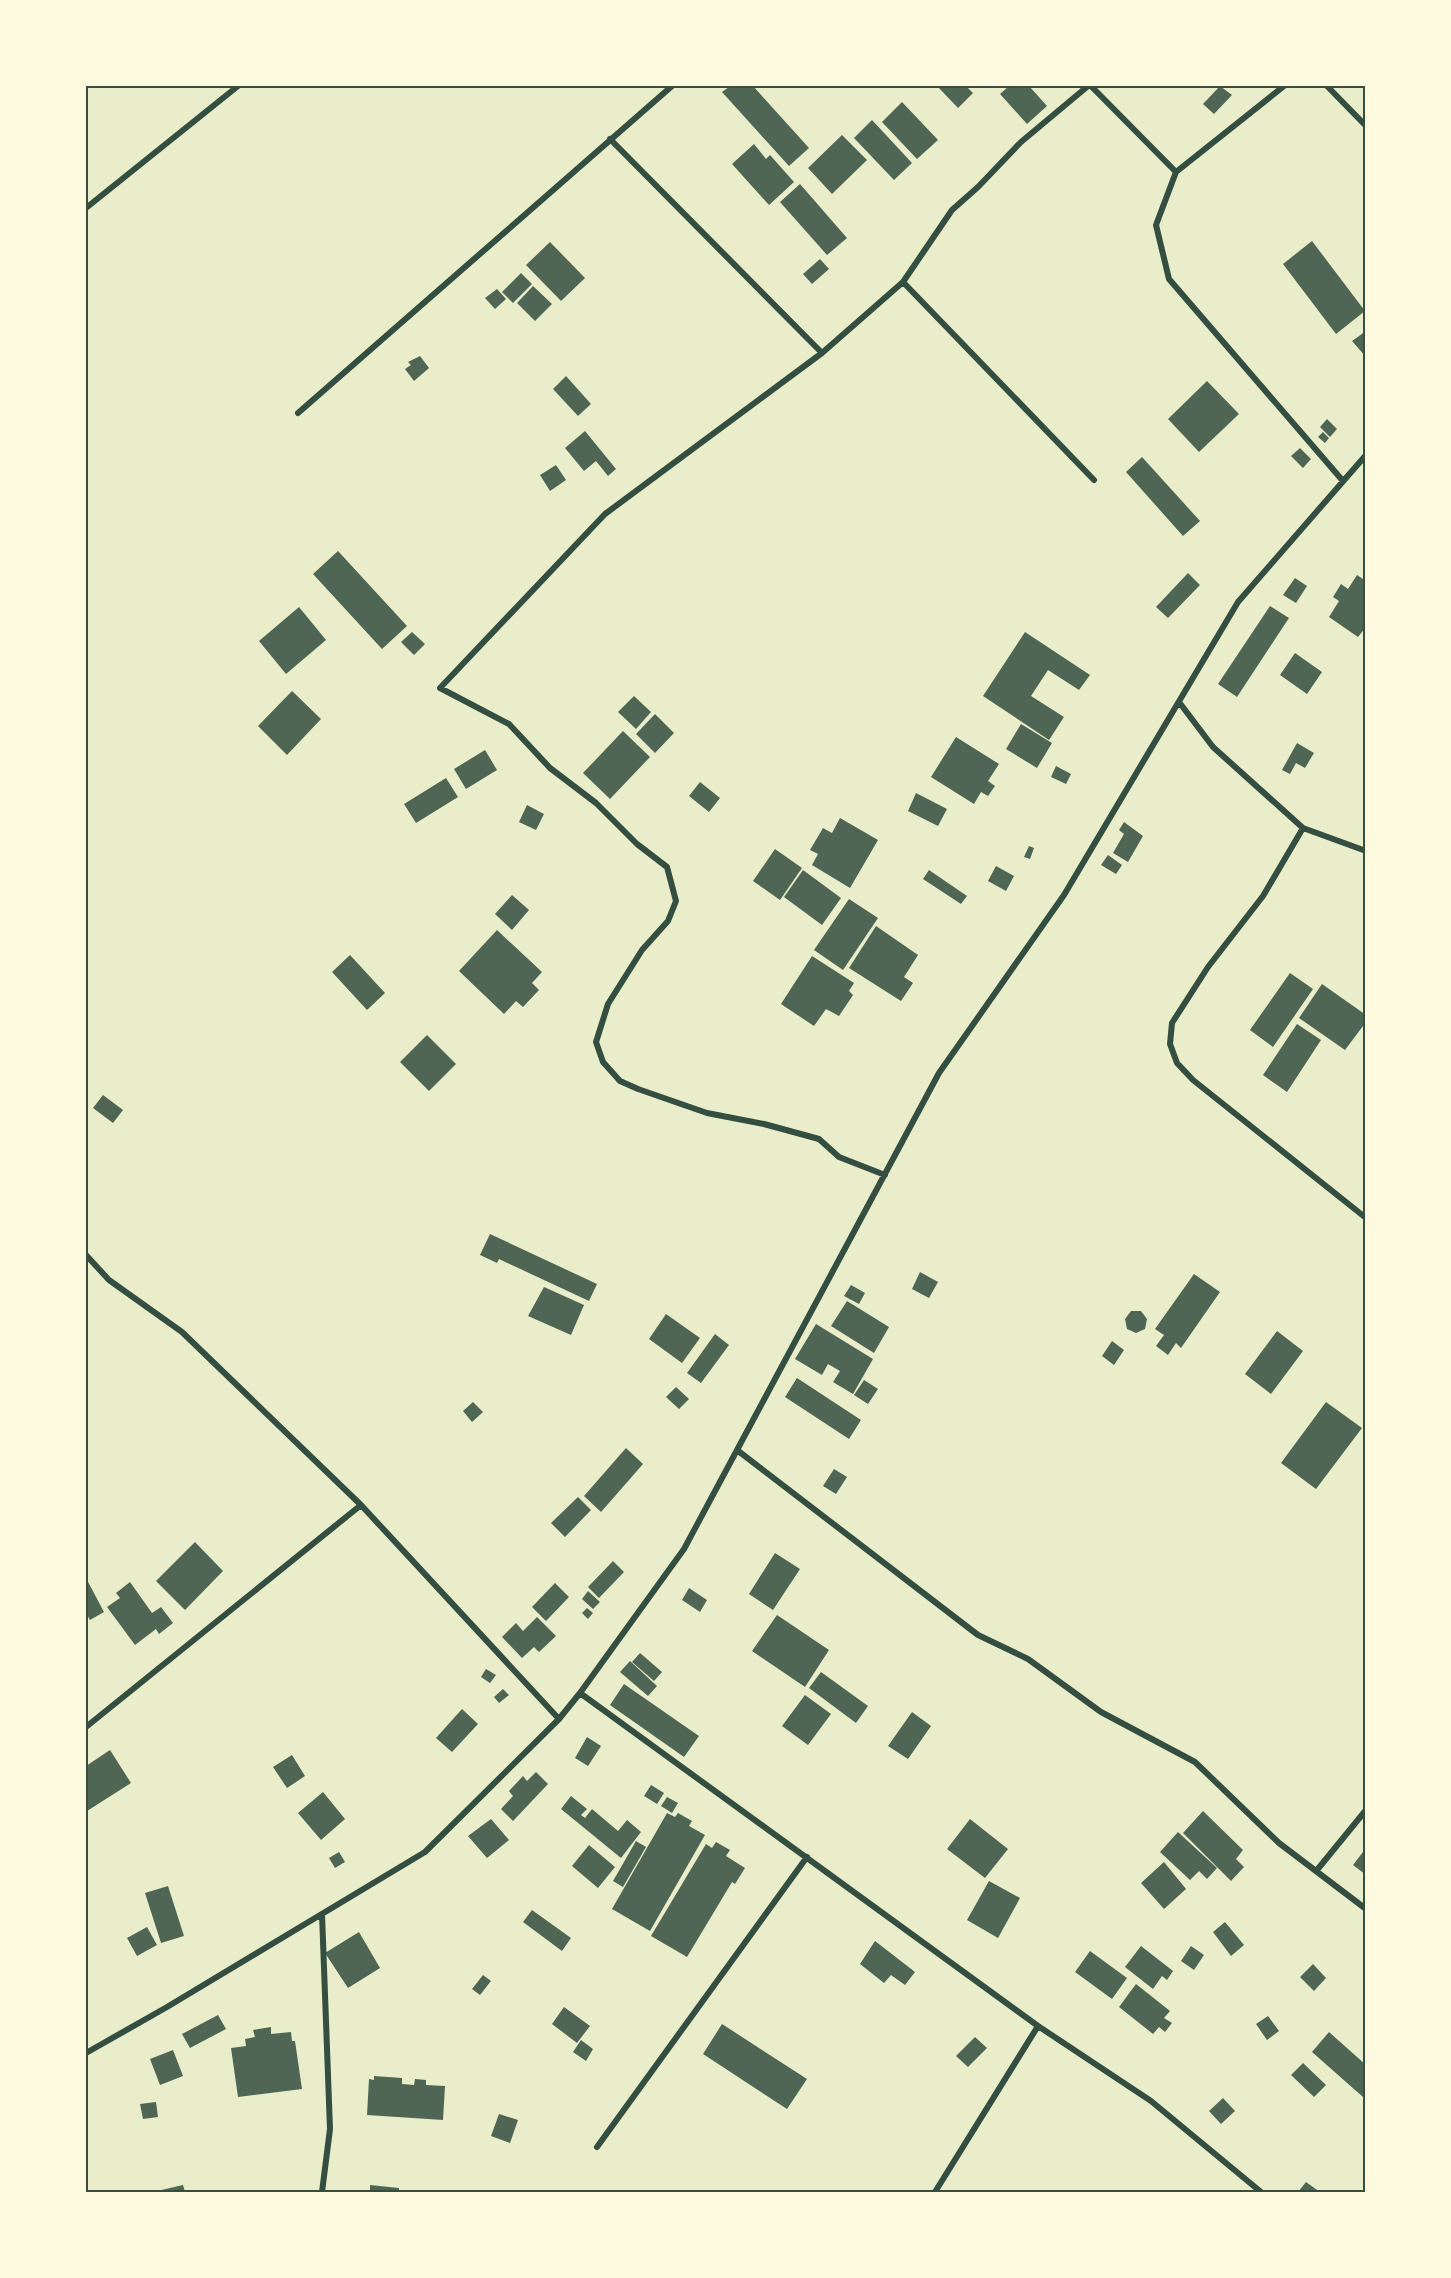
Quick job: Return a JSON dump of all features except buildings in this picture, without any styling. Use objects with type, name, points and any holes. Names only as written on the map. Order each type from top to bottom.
[{"type":"street","points":[[86,208],[238,86]]},
{"type":"street","points":[[297,413],[672,86]]},
{"type":"street","points":[[885,1175],[838,1157],[819,1139],[764,1124],[707,1113],[620,1081],[603,1062],[596,1042],[608,1004],[642,950],[668,921],[676,901],[667,867],[637,844],[596,803],[550,768],[510,724],[440,688],[605,514],[822,353],[903,282],[952,210],[978,187],[1021,142],[1090,86],[1176,172]]},
{"type":"street","points":[[1284,86],[1176,172],[1156,225],[1169,279],[1343,481]]},
{"type":"street","points":[[1327,86],[1365,126]]},
{"type":"street","points":[[610,139],[822,353]]},
{"type":"street","points":[[903,282],[1094,480]]},
{"type":"street","points":[[86,2053],[425,1852],[559,1719],[580,1693],[684,1549],[939,1073],[1064,895],[1238,602],[1365,456]]},
{"type":"street","points":[[1179,702],[1213,747],[1303,828],[1365,851]]},
{"type":"street","points":[[1303,828],[1263,896],[1208,967],[1172,1023],[1170,1044],[1177,1063],[1193,1080],[1365,1218]]},
{"type":"street","points":[[86,1255],[109,1280],[183,1332],[361,1506],[559,1719]]},
{"type":"street","points":[[737,1450],[978,1635],[1028,1659],[1101,1712],[1195,1762],[1279,1843],[1317,1870],[1365,1910]]},
{"type":"street","points":[[86,1726],[361,1506]]},
{"type":"street","points":[[580,1693],[1038,2026],[1151,2101],[1261,2193]]},
{"type":"street","points":[[1317,1870],[1365,1810]]},
{"type":"street","points":[[597,2147],[807,1857]]},
{"type":"street","points":[[322,1914],[330,2130],[322,2193]]},
{"type":"street","points":[[936,2193],[1038,2026]]}]
